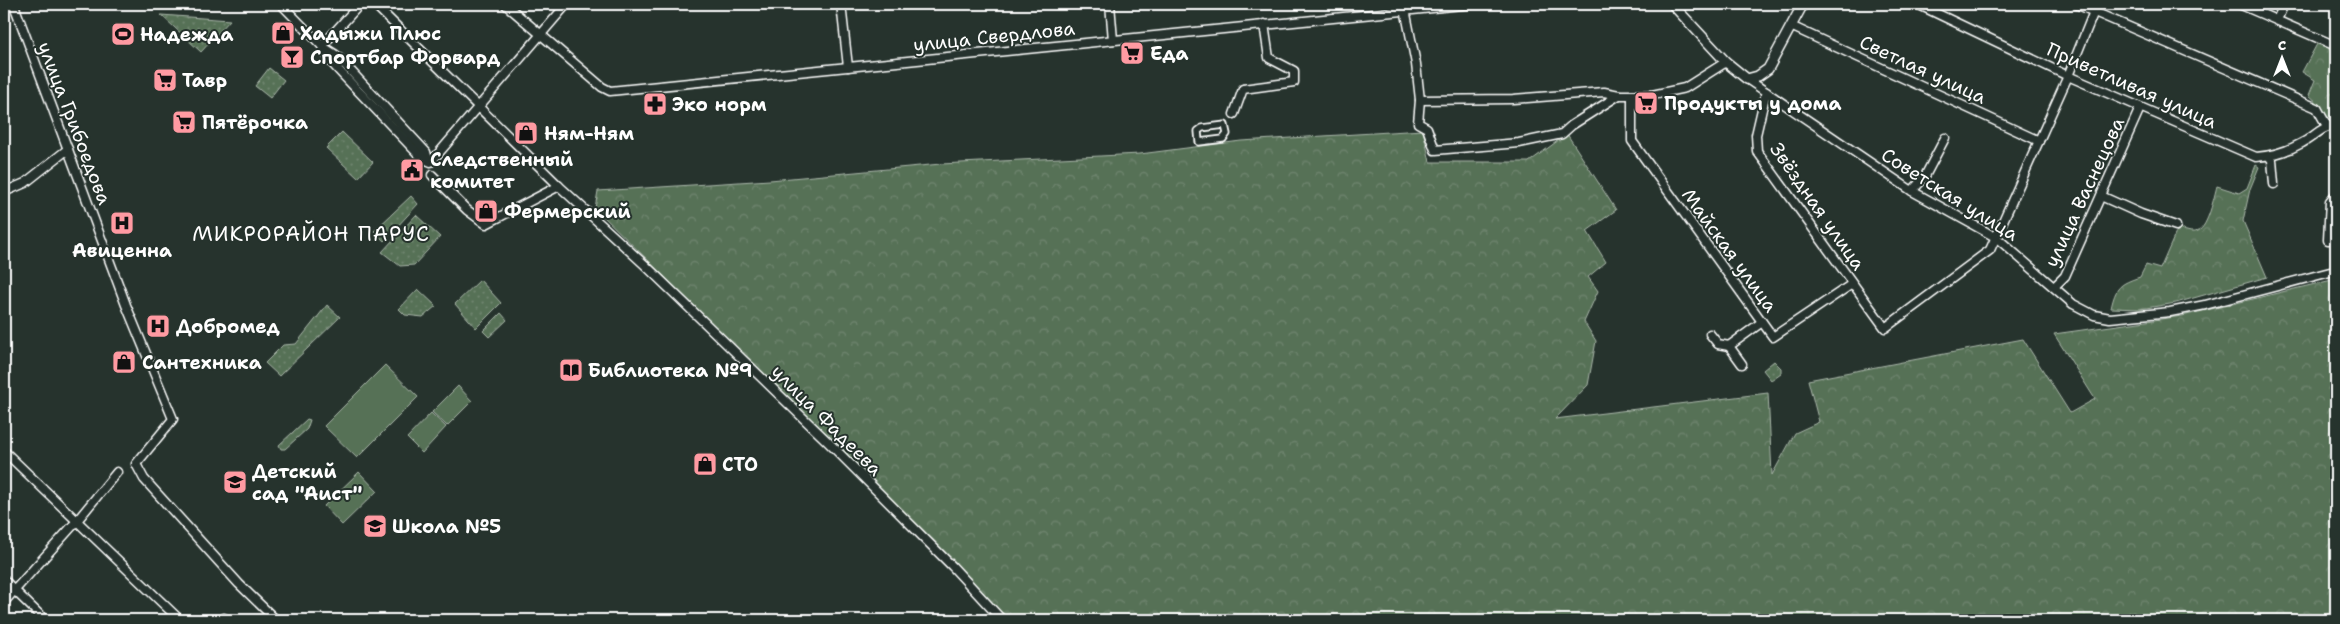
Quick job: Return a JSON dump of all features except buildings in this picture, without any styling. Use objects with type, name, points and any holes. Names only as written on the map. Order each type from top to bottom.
[{"type":"street","name":"улица Грибоедова","points":[[9,4],[68,149],[126,305],[173,419],[136,464],[144,479],[238,584],[249,592],[276,620]]},
{"type":"street","points":[[281,4],[322,46],[336,55],[426,152],[430,161],[542,36],[567,4]]},
{"type":"street","points":[[322,46],[360,4]]},
{"type":"street","points":[[374,4],[480,107]]},
{"type":"street","points":[[505,4],[542,36]]},
{"type":"street","points":[[841,4],[848,67]]},
{"type":"street","points":[[1110,4],[1113,40]]},
{"type":"street","name":"улица Свердлова","points":[[542,36],[602,87],[610,91],[1113,40],[1404,7],[1472,4]]},
{"type":"street","name":"Советская улица","points":[[1672,4],[1726,62],[1748,79],[1912,191],[1997,238],[2073,304],[2094,314],[2110,318],[2170,312],[2205,305],[2330,272]]},
{"type":"street","points":[[1748,79],[1758,76],[1768,69],[1803,4]]},
{"type":"street","name":"Приветливая улица","points":[[1917,4],[2068,76],[2256,157],[2269,156],[2302,144],[2327,126],[2336,125]]},
{"type":"street","points":[[2076,4],[2316,108],[2327,126]]},
{"type":"street","points":[[1997,238],[2068,76],[2097,4]]},
{"type":"street","points":[[2239,4],[2336,46]]},
{"type":"street","points":[[2277,20],[2284,4]]},
{"type":"street","points":[[1404,7],[1416,64],[1420,100],[1418,124],[1427,128],[1435,150],[1519,143],[1562,134],[1572,125],[1620,95]]},
{"type":"street","points":[[1234,114],[1243,89],[1294,82],[1294,71],[1269,58],[1264,24]]},
{"type":"street","name":"Светлая улица","points":[[1792,27],[2039,141]]},
{"type":"street","points":[[1420,100],[1513,99],[1604,92],[1632,96],[1652,95],[1685,88],[1726,62]]},
{"type":"street","name":"Звёздная улица","points":[[1766,92],[1756,135],[1758,151],[1885,328],[1990,250],[1997,238]]},
{"type":"street","name":"Майская улица","points":[[1632,96],[1632,141],[1773,337],[1852,284]]},
{"type":"street","name":"улица Фадеева","points":[[480,107],[558,186],[645,265],[827,441],[952,566],[1002,620]]},
{"type":"street","name":"улица Васнецова","points":[[2054,287],[2065,276],[2140,108]]},
{"type":"street","points":[[1225,125],[1227,134],[1223,139],[1199,142],[1198,131],[1202,128],[1225,125]]},
{"type":"street","points":[[1912,191],[1924,178],[1945,138]]},
{"type":"street","points":[[4,192],[25,183],[68,149]]},
{"type":"street","points":[[2269,156],[2272,160],[2274,184]]},
{"type":"street","points":[[432,175],[467,210],[486,224],[558,186]]},
{"type":"street","points":[[2332,239],[2330,200],[2336,194]]},
{"type":"street","points":[[2101,196],[2141,214],[2176,226]]},
{"type":"street","points":[[1729,346],[1762,322]]},
{"type":"street","points":[[1710,334],[1718,344],[1729,346],[1742,364]]},
{"type":"street","points":[[4,451],[180,620]]},
{"type":"street","points":[[4,602],[76,522],[117,472]]},
{"type":"street","points":[[4,580],[45,620]]},
{"type":"green space","points":[[161,15],[230,20],[201,52]]},
{"type":"green space","points":[[2317,44],[2336,50],[2336,121],[2327,123],[2320,105],[2309,95],[2315,80],[2302,72]]},
{"type":"green space","points":[[269,68],[284,80],[270,98],[255,86]]},
{"type":"green space","points":[[1423,130],[1430,162],[1529,162],[1567,134],[1616,210],[1587,231],[1606,262],[1588,277],[1598,291],[1584,322],[1596,341],[1588,385],[1555,419],[1768,393],[1772,475],[1795,433],[1819,422],[1808,380],[2023,339],[2070,413],[2095,399],[2054,334],[2182,316],[2336,279],[2336,620],[1008,620],[965,573],[595,208],[598,191],[770,180],[941,164],[1140,154],[1241,141]]},
{"type":"green space","points":[[342,132],[373,162],[358,178],[326,148]]},
{"type":"green space","points":[[2256,165],[2259,167],[2250,189],[2243,221],[2267,277],[2176,303],[2140,309],[2111,308],[2120,287],[2140,277],[2146,265],[2160,269],[2178,228],[2193,232],[2202,228],[2210,211],[2217,186],[2239,193],[2247,188]]},
{"type":"green space","points":[[411,196],[418,204],[384,241],[374,231]]},
{"type":"green space","points":[[416,215],[440,237],[414,265],[400,266],[382,252]]},
{"type":"green space","points":[[480,280],[501,303],[476,328],[455,304]]},
{"type":"green space","points":[[418,289],[436,306],[423,317],[405,315],[399,309]]},
{"type":"green space","points":[[327,305],[340,317],[279,376],[265,363],[283,345],[296,344]]},
{"type":"green space","points":[[501,313],[507,320],[489,337],[483,331]]},
{"type":"green space","points":[[1774,361],[1781,368],[1781,373],[1771,380],[1763,370]]},
{"type":"green space","points":[[385,365],[418,397],[357,458],[324,426]]},
{"type":"green space","points":[[458,386],[472,401],[447,426],[432,412]]},
{"type":"green space","points":[[431,413],[446,427],[422,453],[407,438]]},
{"type":"green space","points":[[307,419],[310,420],[307,429],[285,449],[281,449],[279,445]]},
{"type":"green space","points":[[359,472],[377,491],[342,525],[324,506]]},
{"type":"place","name":"Хадыжи Плюс","points":[[283,33]]},
{"type":"place","name":"Надежда","points":[[123,34]]},
{"type":"place","name":"Еда","points":[[1132,53]]},
{"type":"place","name":"Спортбар Форвард","points":[[292,57]]},
{"type":"place","name":"Тавр","points":[[165,80]]},
{"type":"place","name":"Продукты у дома","points":[[1646,103]]},
{"type":"place","name":"Эко норм","points":[[655,104]]},
{"type":"place","name":"Пятёрочка","points":[[184,122]]},
{"type":"place","name":"Ням-Ням","points":[[526,133]]},
{"type":"place","name":"Следственный комитет","points":[[412,170]]},
{"type":"place","name":"Фермерский","points":[[486,211]]},
{"type":"place","name":"Авиценна","points":[[122,223]]},
{"type":"place","name":"Добромед","points":[[158,326]]},
{"type":"place","name":"Сантехника","points":[[124,362]]},
{"type":"place","name":"Библиотека №9","points":[[571,370]]},
{"type":"place","name":"СТО","points":[[705,464]]},
{"type":"place","name":"Детский сад \"Аист\"","points":[[235,482]]},
{"type":"place","name":"Школа №5","points":[[375,526]]},
{"type":"district","name":"МИКРОРАЙОН ПАРУС","points":[[311,234]]}]
